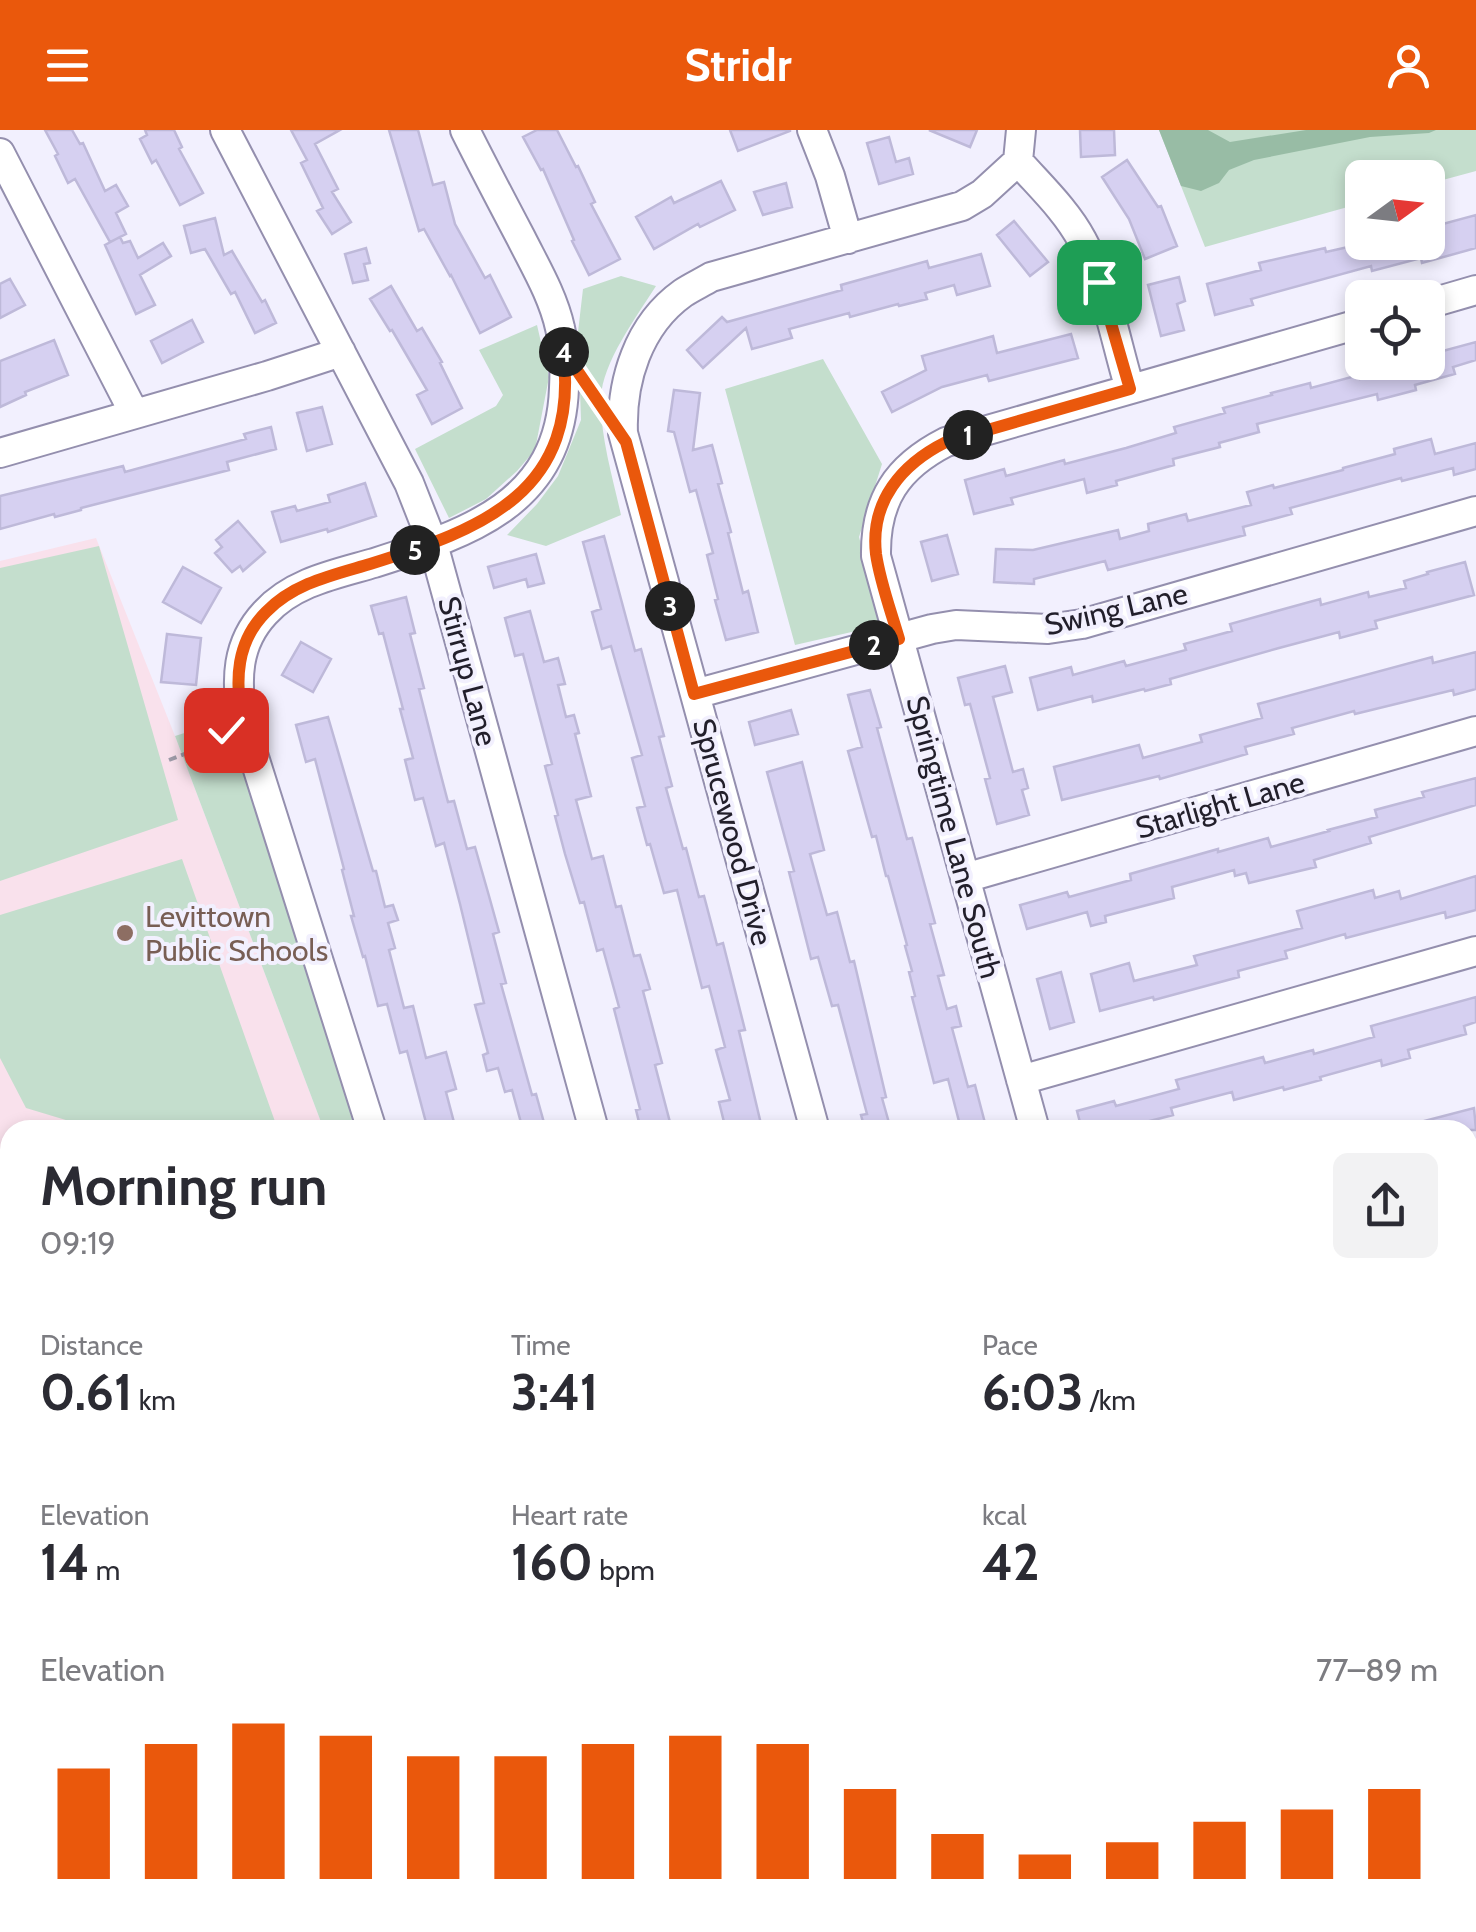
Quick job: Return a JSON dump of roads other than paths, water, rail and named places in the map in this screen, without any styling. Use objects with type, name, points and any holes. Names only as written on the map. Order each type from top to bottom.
[{"type":"street","name":"Stirrup Lane","points":[[225,130],[409,482],[433,544],[591,1120]]},
{"type":"street","points":[[369,1120],[242,719],[236,685],[240,657],[250,633],[266,612],[292,592],[314,581],[433,544],[493,516],[527,488],[555,443],[563,410],[560,326],[544,282],[465,130]]},
{"type":"street","points":[[812,130],[848,238]]},
{"type":"street","points":[[1021,130],[1018,161],[1067,216],[1083,241],[1130,389],[1345,328]]},
{"type":"street","points":[[0,152],[134,413]]},
{"type":"street","name":"Sprucewood Drive","points":[[812,1120],[624,434],[622,406],[631,365],[649,328],[680,295],[710,278],[962,206],[982,194],[1018,161]]},
{"type":"street","points":[[1445,299],[1476,290]]},
{"type":"street","points":[[0,453],[341,352]]},
{"type":"street","name":"Springtime Lane South","points":[[1033,1120],[876,556],[877,525],[892,487],[922,454],[946,442],[1130,389]]},
{"type":"street","name":"Swing Lane","points":[[694,694],[956,625],[1048,630],[1082,624],[1476,511]]},
{"type":"street","name":"Starlight Lane","points":[[965,878],[1476,731]]},
{"type":"street","points":[[1021,1080],[1476,952]]},
{"type":"place","name":"Levittown Public Schools","points":[[125,933]]}]
